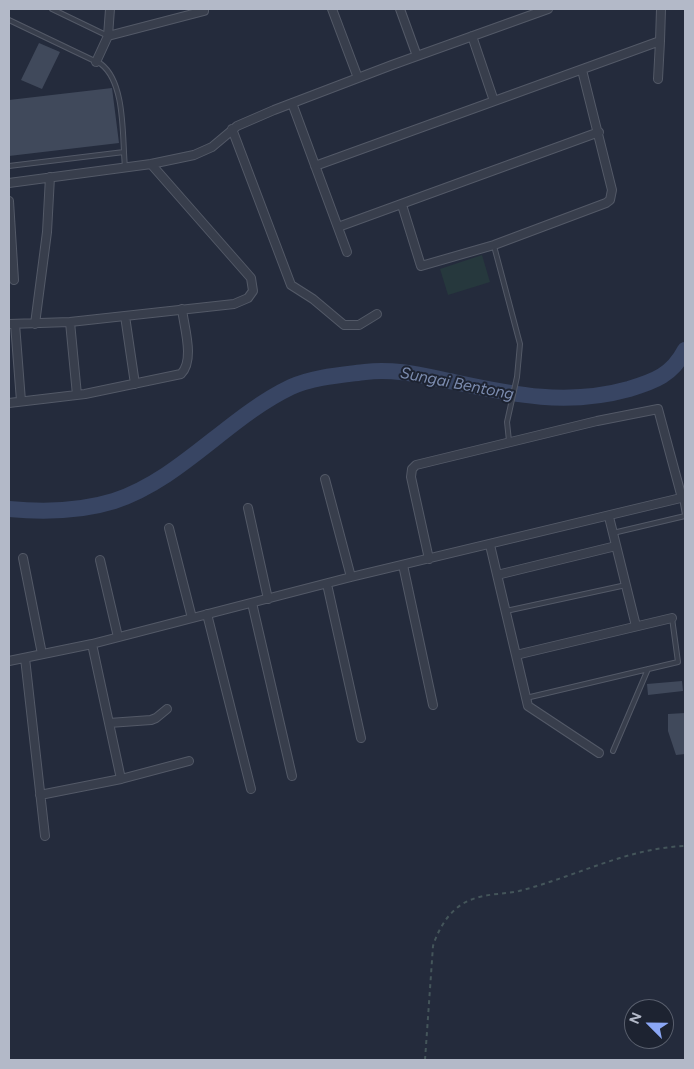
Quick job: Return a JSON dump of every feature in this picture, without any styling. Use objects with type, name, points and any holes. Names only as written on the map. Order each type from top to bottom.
[{"type":"street","points":[[96,62],[108,36],[110,9]]},
{"type":"street","points":[[332,9],[358,78]]},
{"type":"street","points":[[400,9],[417,56]]},
{"type":"street","points":[[9,183],[151,164],[207,151],[232,129],[292,103],[548,9]]},
{"type":"street","points":[[658,79],[661,9]]},
{"type":"street","points":[[108,36],[204,10]]},
{"type":"street","points":[[472,36],[494,101]]},
{"type":"street","points":[[315,166],[660,41]]},
{"type":"street","points":[[402,205],[419,266],[425,266],[494,245],[610,200],[612,190],[582,70]]},
{"type":"street","points":[[292,103],[347,252]]},
{"type":"street","points":[[232,129],[291,285],[313,299],[344,325],[360,325],[377,314]]},
{"type":"street","points":[[338,228],[599,132]]},
{"type":"street","points":[[21,401],[12,324],[70,322],[241,302],[253,291],[253,282],[151,164]]},
{"type":"street","points":[[35,324],[47,232],[50,177]]},
{"type":"street","points":[[9,201],[14,280]]},
{"type":"street","points":[[9,403],[77,395],[176,376],[184,371],[188,357],[182,309]]},
{"type":"street","points":[[125,316],[135,384]]},
{"type":"street","points":[[70,322],[77,395]]},
{"type":"street","points":[[9,661],[92,644],[351,577],[403,566],[609,518],[684,498],[660,412],[656,409],[509,441],[416,465],[412,469],[411,477],[430,559]]},
{"type":"street","points":[[325,479],[351,577]]},
{"type":"street","points":[[248,508],[268,599]]},
{"type":"street","points":[[609,518],[636,626]]},
{"type":"street","points":[[169,528],[192,618]]},
{"type":"street","points":[[490,545],[528,706],[600,752]]},
{"type":"street","points":[[497,575],[616,546]]},
{"type":"street","points":[[24,558],[42,654]]},
{"type":"street","points":[[100,560],[118,637]]},
{"type":"street","points":[[403,566],[433,705]]},
{"type":"street","points":[[327,584],[360,738]]},
{"type":"street","points":[[252,603],[292,776]]},
{"type":"street","points":[[207,614],[251,789]]},
{"type":"street","points":[[516,655],[672,618]]},
{"type":"street","points":[[92,644],[121,779]]},
{"type":"street","points":[[25,658],[45,836]]},
{"type":"street","points":[[109,722],[156,718],[167,709]]},
{"type":"street","points":[[40,796],[121,779],[188,761]]},
{"type":"lane","points":[[52,9],[108,36]]},
{"type":"lane","points":[[9,20],[107,69],[116,83],[125,167]]},
{"type":"lane","points":[[9,166],[124,152]]},
{"type":"lane","points":[[494,245],[520,344],[517,377],[508,411],[509,441]]},
{"type":"lane","points":[[613,533],[685,516],[684,498]]},
{"type":"lane","points":[[506,611],[626,585]]},
{"type":"lane","points":[[526,698],[678,662],[672,618]]},
{"type":"lane","points":[[613,751],[648,669]]},
{"type":"path","points":[[425,1060],[433,946],[437,932],[462,904],[483,895],[519,891],[615,859],[664,847],[685,846]]},
{"type":"shaded area","points":[[482,255],[490,282],[448,295],[440,269]]},
{"type":"building","points":[[39,43],[60,52],[42,89],[21,80]]},
{"type":"building","points":[[112,88],[119,143],[9,156],[9,100]]},
{"type":"building","points":[[682,681],[683,691],[648,695],[647,684]]},
{"type":"building","points":[[685,713],[685,754],[676,755],[668,731],[668,714]]},
{"type":"waterway","name":"Sungai Bentong","points":[[9,509],[75,509],[114,501],[138,491],[183,463],[246,414],[268,400],[291,387],[318,379],[337,375],[387,371],[421,375],[476,387],[541,397],[584,397],[629,389],[655,380],[674,366],[685,350]]}]
